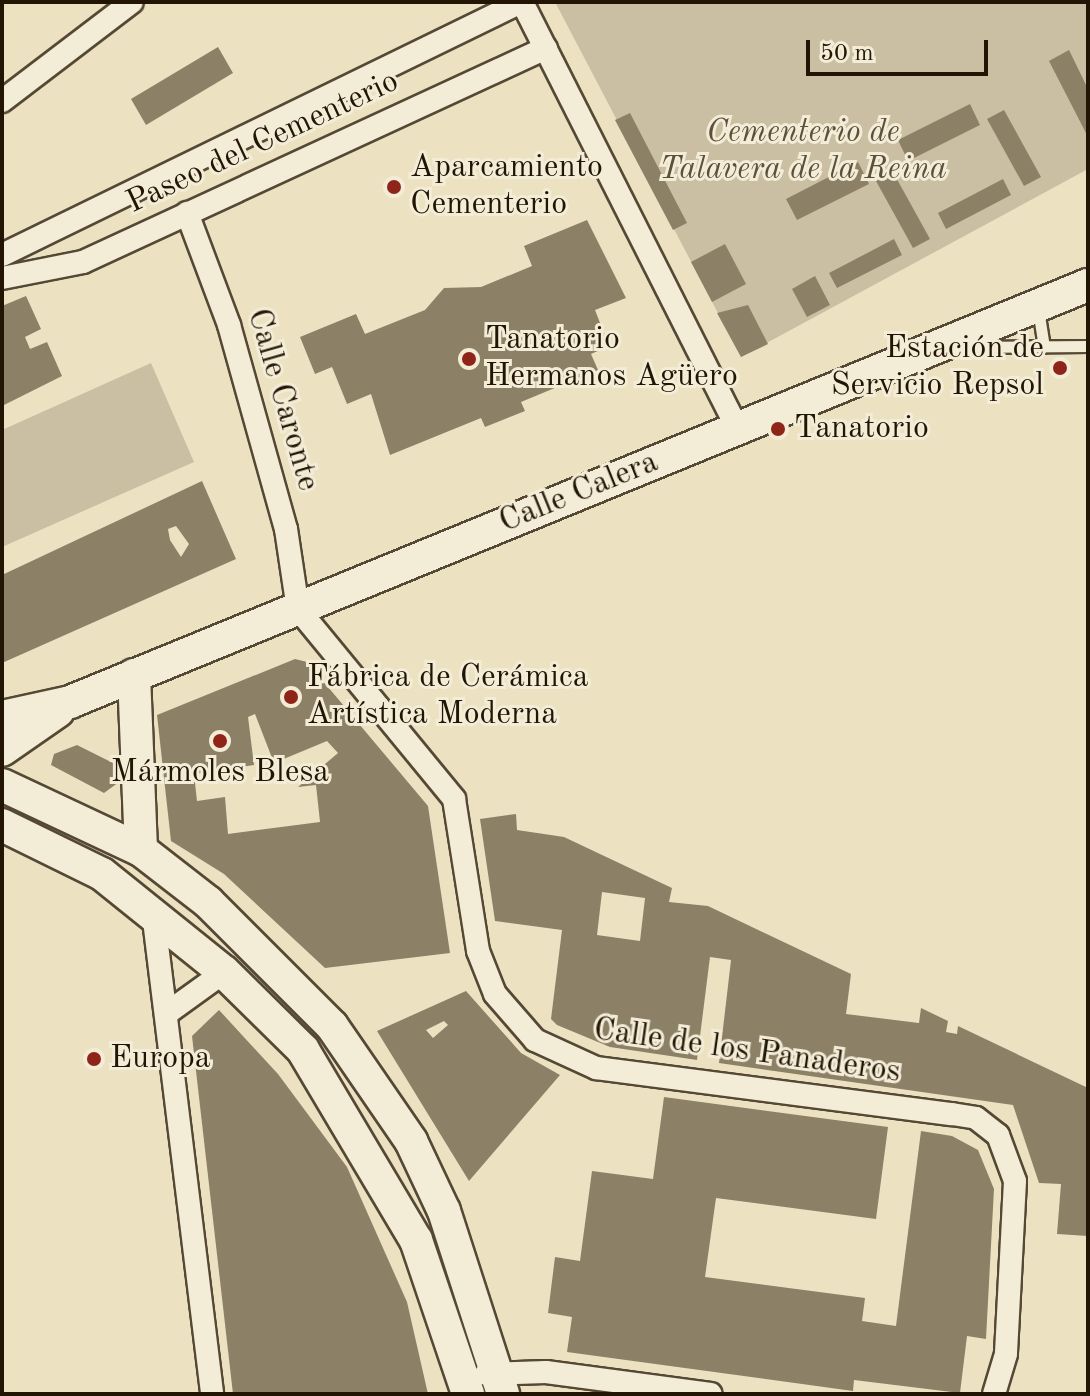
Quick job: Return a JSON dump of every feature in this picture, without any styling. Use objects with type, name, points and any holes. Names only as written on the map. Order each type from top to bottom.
[{"type":"street","points":[[2,101],[132,2]]},
{"type":"street","name":"Paseo del Cementerio","points":[[2,255],[522,2],[736,425]]},
{"type":"street","name":"Paseo del Cementerio","points":[[2,278],[83,262],[546,48]]},
{"type":"street","name":"Calle Caronte","points":[[187,213],[233,339],[286,529],[298,609]]},
{"type":"street","name":"Calle Calera","points":[[2,717],[70,702],[925,347],[1088,285]]},
{"type":"street","name":"Calle de los Panaderos","points":[[298,609],[454,799],[478,951],[495,994],[535,1040],[596,1068],[952,1114],[976,1118],[998,1135],[1015,1181],[1006,1354],[994,1394]]},
{"type":"street","points":[[134,675],[141,850]]},
{"type":"street","name":"Calle Calera","points":[[2,750],[70,702]]},
{"type":"street","points":[[2,785],[141,850],[260,950],[366,1070],[444,1211],[502,1384]]},
{"type":"street","points":[[2,825],[102,874],[153,912],[224,972],[303,1050],[339,1099],[416,1240],[466,1385],[711,1394]]},
{"type":"street","points":[[153,912],[170,1011],[212,1394]]},
{"type":"street","points":[[170,1011],[224,972]]},
{"type":"lane","points":[[1037,304],[1044,347]]},
{"type":"lane","points":[[925,347],[1088,346]]},
{"type":"green space","name":"Cementerio de Talavera de la Reina","points":[[555,2],[1088,2],[1088,169],[741,357]]},
{"type":"green space","points":[[151,363],[194,462],[2,547],[2,430]]},
{"type":"building","points":[[218,47],[233,73],[146,125],[131,99]]},
{"type":"building","points":[[1069,50],[1088,89],[1088,137],[1049,61]]},
{"type":"building","points":[[970,104],[980,125],[908,161],[898,140]]},
{"type":"building","points":[[1004,110],[1041,177],[1024,186],[987,119]]},
{"type":"building","points":[[630,113],[687,223],[673,230],[615,120]]},
{"type":"building","points":[[858,162],[869,184],[797,220],[786,199]]},
{"type":"building","points":[[893,172],[930,239],[913,248],[876,181]]},
{"type":"building","points":[[1003,179],[1011,195],[946,229],[938,213]]},
{"type":"building","points":[[587,220],[626,298],[595,310],[609,346],[591,354],[598,370],[521,402],[525,411],[485,427],[481,418],[390,455],[371,394],[347,404],[332,367],[315,374],[300,337],[356,314],[365,334],[425,310],[444,288],[481,287],[532,266],[524,246]]},
{"type":"building","points":[[894,239],[902,255],[837,288],[829,273]]},
{"type":"building","points":[[725,244],[746,284],[712,302],[691,262]]},
{"type":"building","points":[[815,276],[830,305],[807,317],[792,289]]},
{"type":"building","points":[[26,296],[41,329],[25,337],[30,349],[47,342],[62,376],[2,406],[2,306]]},
{"type":"building","points":[[748,305],[768,344],[741,357],[717,313]]},
{"type":"building","points":[[202,481],[236,559],[2,663],[2,575]],"holes":[[[176,526],[189,544],[181,557],[170,540],[168,529]]]},
{"type":"building","points":[[295,659],[307,662],[428,806],[450,953],[325,968],[224,874],[171,841],[157,715]],"holes":[[[255,714],[274,763],[327,741],[338,753],[298,787],[316,785],[320,822],[228,834],[225,797],[197,801],[194,774],[254,765],[248,717]]]},
{"type":"building","points":[[77,745],[117,765],[119,782],[104,793],[51,765],[54,754]]},
{"type":"building","points":[[516,814],[517,830],[564,837],[672,888],[669,902],[708,906],[851,974],[846,1014],[919,1023],[921,1008],[948,1021],[946,1032],[957,1034],[958,1026],[1088,1088],[1088,1236],[1057,1234],[1061,1184],[1039,1183],[1013,1105],[719,1063],[731,960],[710,957],[697,1060],[610,1047],[557,1025],[551,1019],[562,930],[495,921],[480,819]],"holes":[[[602,892],[645,898],[640,941],[597,935]]]},
{"type":"building","points":[[466,991],[521,1053],[560,1075],[469,1181],[377,1031]],"holes":[[[444,1021],[448,1025],[433,1038],[426,1030]]]},
{"type":"building","points":[[219,1010],[278,1074],[347,1167],[407,1302],[428,1394],[233,1394],[192,1036]]},
{"type":"building","points":[[664,1097],[888,1127],[876,1219],[716,1198],[705,1277],[865,1298],[862,1321],[896,1326],[921,1131],[952,1136],[978,1150],[994,1189],[986,1339],[967,1336],[960,1393],[854,1380],[853,1391],[567,1352],[572,1317],[548,1313],[555,1257],[580,1261],[592,1171],[653,1179]]},
{"type":"place","name":"Aparcamiento Cementerio","points":[[394,187]]},
{"type":"place","name":"Tanatorio Hermanos Agüero","points":[[469,359]]},
{"type":"place","name":"Estación de Servicio Repsol","points":[[1060,368]]},
{"type":"place","name":"Tanatorio","points":[[778,429]]},
{"type":"place","name":"Fábrica de Cerámica Artística Moderna","points":[[291,697]]},
{"type":"place","name":"Mármoles Blesa","points":[[220,741]]},
{"type":"place","name":"Europa","points":[[94,1059]]}]
